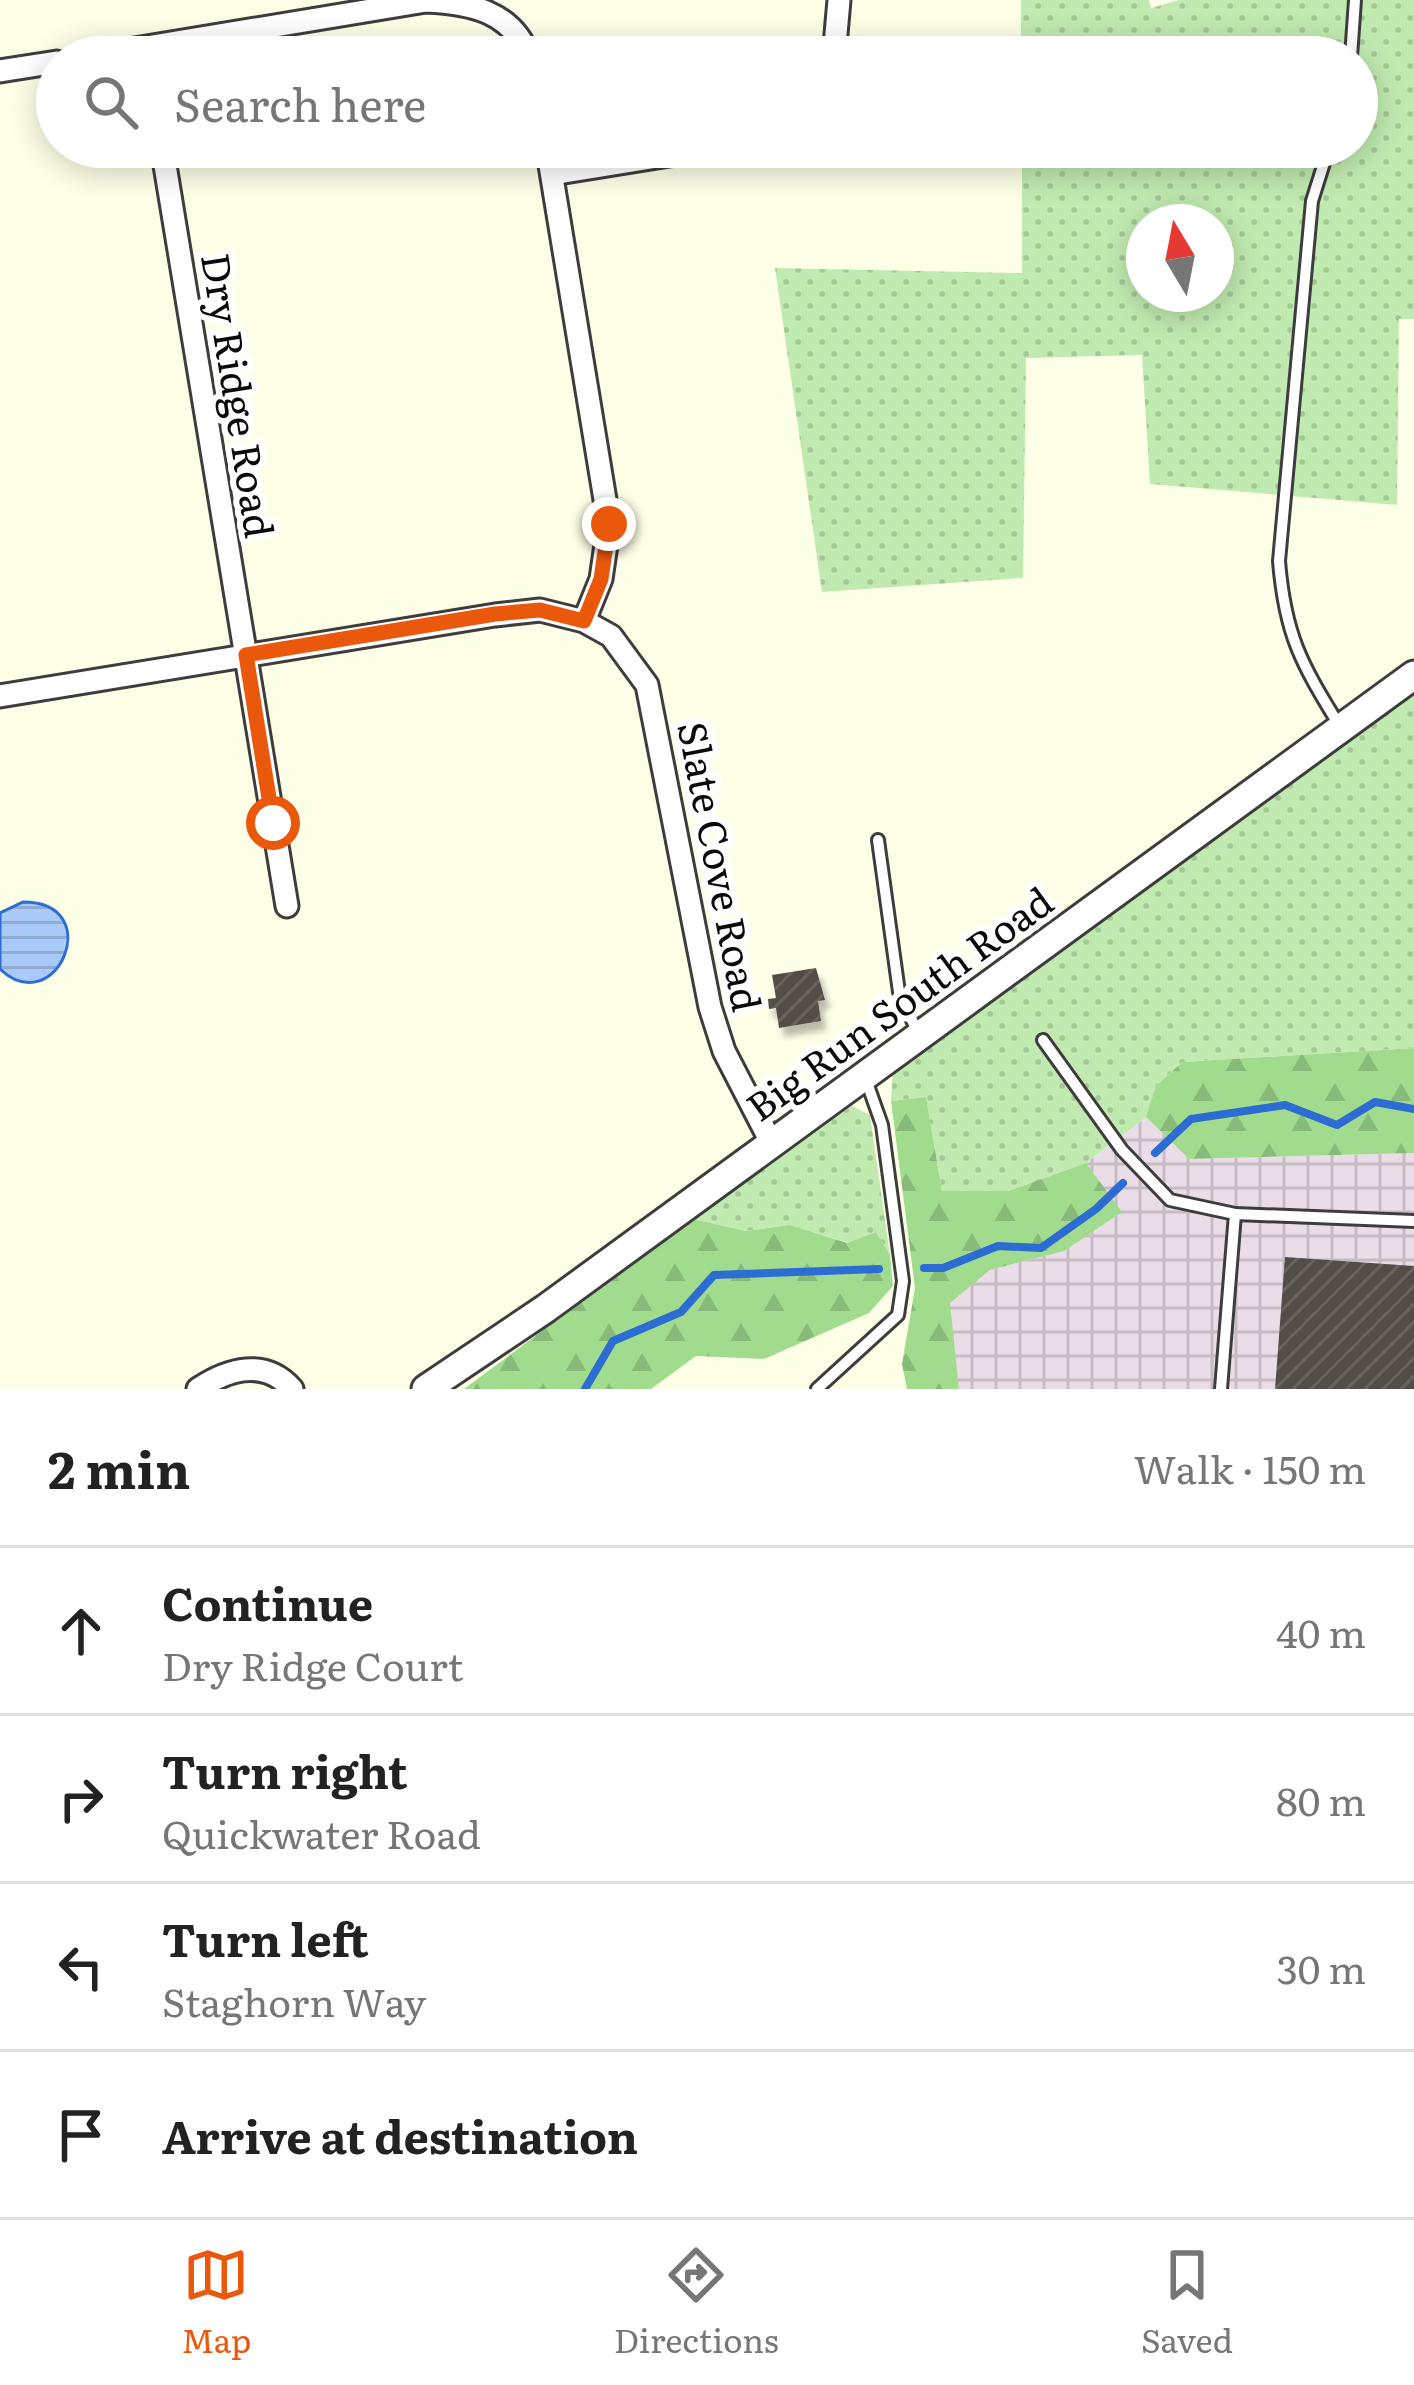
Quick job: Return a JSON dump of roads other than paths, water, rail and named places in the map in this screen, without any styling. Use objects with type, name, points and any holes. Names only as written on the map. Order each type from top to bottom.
[{"type":"street","points":[[836,36],[839,0]]},
{"type":"street","points":[[236,36],[426,2],[462,2],[496,14],[517,36]]},
{"type":"street","points":[[0,71],[36,65]]},
{"type":"street","name":"Dry Ridge Road","points":[[165,168],[287,906]]},
{"type":"street","points":[[0,696],[495,614],[540,610],[584,621],[601,579],[609,524],[551,168]]},
{"type":"street","points":[[552,174],[589,168]]},
{"type":"street","name":"Slate Cove Road","points":[[584,621],[611,636],[646,685],[710,1006],[724,1051],[772,1142]]},
{"type":"street","name":"Big Run South Road","points":[[425,1389],[545,1309],[1414,675]]},
{"type":"street","points":[[198,1389],[244,1368],[272,1373],[292,1389]]},
{"type":"lane","points":[[1352,36],[1355,0]]},
{"type":"lane","points":[[1322,168],[1312,201],[1279,561],[1283,614],[1299,658],[1341,728]]},
{"type":"lane","points":[[878,840],[899,992],[919,1034]]},
{"type":"lane","points":[[1042,1040],[1122,1150],[1170,1200],[1235,1214],[1414,1221]]},
{"type":"lane","points":[[817,1389],[898,1315],[903,1282],[882,1125],[864,1074]]},
{"type":"lane","points":[[1221,1389],[1235,1214]]},
{"type":"water","points":[[23,902],[49,907],[63,920],[68,937],[54,971],[39,981],[21,981],[0,969],[0,913]]},
{"type":"waterway","points":[[1155,1153],[1191,1119],[1285,1105],[1337,1125],[1375,1102],[1414,1109]]},
{"type":"waterway","points":[[924,1268],[943,1268],[998,1246],[1041,1248],[1096,1209],[1123,1183]]},
{"type":"waterway","points":[[585,1389],[613,1341],[681,1312],[714,1275],[879,1269]]}]
